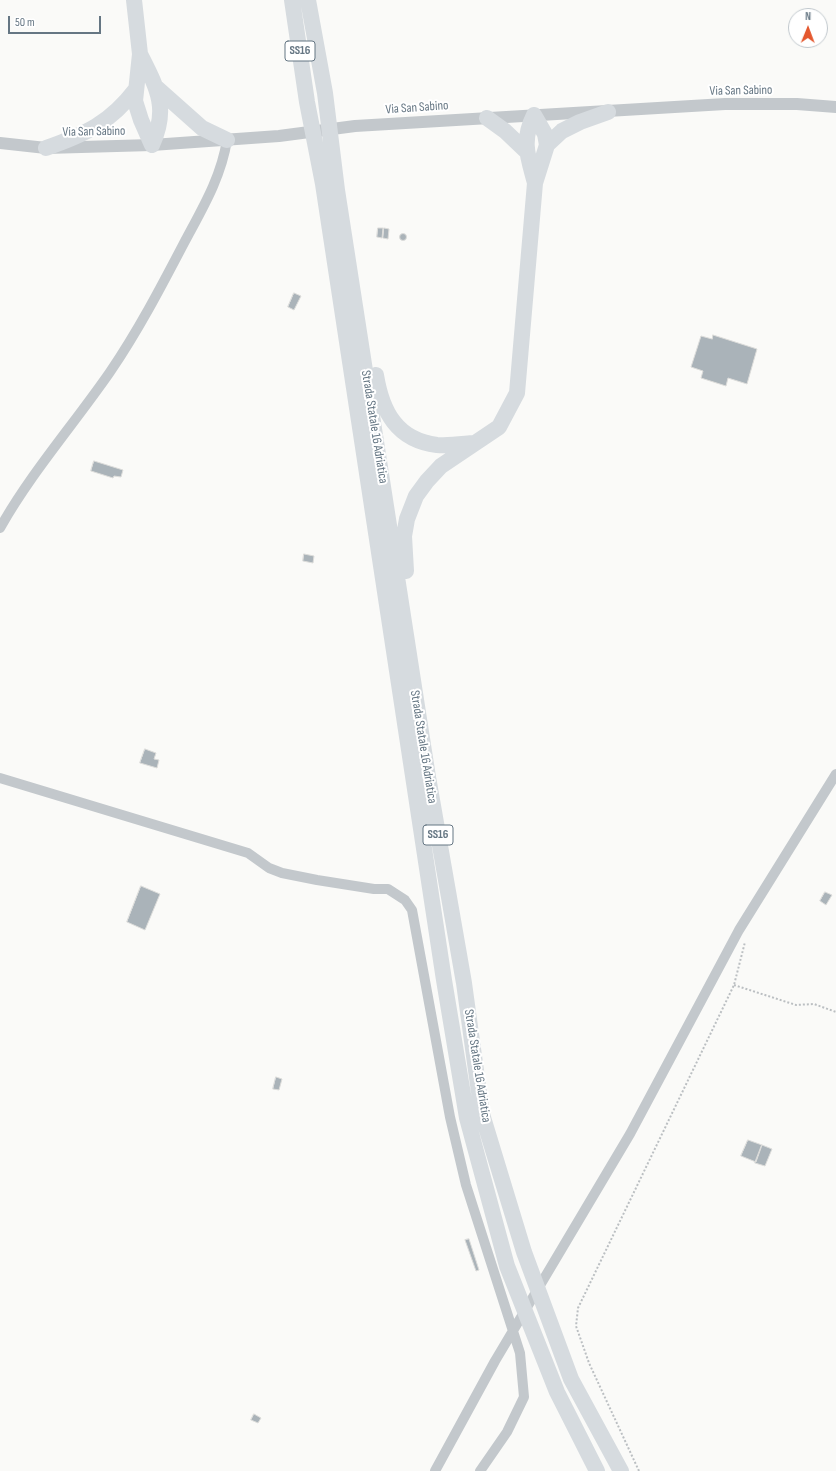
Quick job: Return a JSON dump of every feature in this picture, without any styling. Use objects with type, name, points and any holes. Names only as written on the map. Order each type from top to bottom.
[{"type":"highway","points":[[134,0],[140,54],[135,101],[140,120],[152,145]]},
{"type":"highway","points":[[280,0],[290,59],[307,102]]},
{"type":"highway","name":"Strada Statale 16 Adriatica","points":[[292,0],[307,102],[332,184],[428,777],[464,983],[482,1114],[524,1252],[571,1379],[621,1471]]},
{"type":"highway","name":"Strada Statale 16 Adriatica","points":[[308,0],[325,93],[332,184],[444,980],[467,1118],[507,1266],[557,1392],[598,1471]]},
{"type":"highway","points":[[140,54],[157,88],[161,120],[152,145]]},
{"type":"highway","points":[[157,88],[202,128],[227,140]]},
{"type":"highway","points":[[46,148],[76,137],[97,126],[122,107],[136,89]]},
{"type":"highway","points":[[547,145],[562,131],[580,122],[608,112]]},
{"type":"highway","points":[[428,777],[430,730],[404,557],[404,536],[407,519],[416,496],[427,481],[441,466],[499,427],[517,393],[535,183],[547,145],[545,134],[534,115]]},
{"type":"highway","points":[[534,115],[527,129],[526,151],[535,183]]},
{"type":"highway","points":[[487,118],[505,130],[526,151]]},
{"type":"highway","points":[[332,184],[353,226],[378,388],[383,406],[391,420],[404,432],[420,440],[438,445],[474,443]]},
{"type":"street","name":"Via San Sabino","points":[[0,143],[46,148],[152,145],[279,136],[355,126],[725,104],[797,104],[836,107]]},
{"type":"street","points":[[0,528],[43,464],[110,371],[159,291],[215,186],[224,158],[227,140]]},
{"type":"street","points":[[435,1471],[495,1361],[630,1134],[739,930],[836,774]]},
{"type":"street","points":[[0,778],[248,853],[269,868],[282,873],[338,884],[374,889],[388,889],[405,900],[412,910],[450,1117],[466,1185],[520,1353],[524,1381],[524,1397],[507,1432],[480,1471]]},
{"type":"path","points":[[639,1471],[589,1362],[576,1326],[578,1308],[734,985],[746,944],[739,930]]},
{"type":"path","points":[[734,985],[796,1005],[814,1004],[836,1012]]},
{"type":"building","points":[[378,228],[383,228],[382,238],[377,237]]},
{"type":"building","points":[[384,228],[389,229],[388,239],[383,238]]},
{"type":"building","points":[[403,233],[406,234],[406,240],[403,241],[400,240],[399,237],[400,234]]},
{"type":"building","points":[[294,293],[301,296],[294,310],[288,307]]},
{"type":"building","points":[[713,335],[757,349],[747,384],[728,378],[726,386],[701,378],[703,371],[691,367],[701,336],[712,339]]},
{"type":"building","points":[[94,461],[123,470],[121,477],[114,476],[113,478],[91,471]]},
{"type":"building","points":[[304,554],[314,556],[313,563],[303,561]]},
{"type":"building","points":[[145,749],[156,753],[154,759],[159,760],[157,768],[140,763]]},
{"type":"building","points":[[141,886],[160,894],[145,930],[127,922]]},
{"type":"building","points":[[825,892],[832,895],[826,905],[820,901]]},
{"type":"building","points":[[276,1077],[282,1079],[279,1090],[273,1089]]},
{"type":"building","points":[[748,1140],[762,1145],[756,1162],[741,1156]]},
{"type":"building","points":[[762,1145],[772,1149],[765,1166],[755,1163]]},
{"type":"building","points":[[469,1239],[479,1270],[476,1271],[465,1240]]},
{"type":"building","points":[[254,1414],[261,1418],[258,1423],[251,1420]]}]
